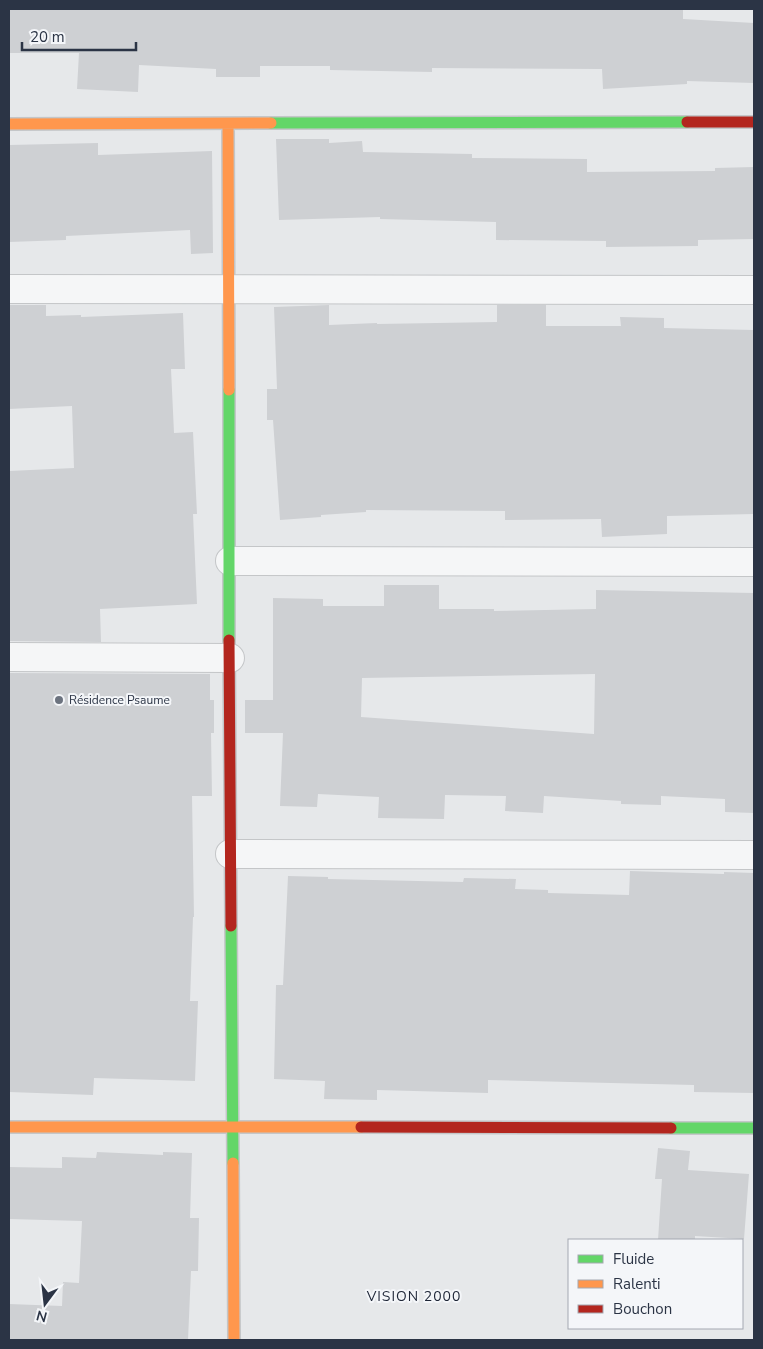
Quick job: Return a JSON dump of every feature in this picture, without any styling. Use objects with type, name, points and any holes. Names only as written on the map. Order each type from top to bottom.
[{"type":"street","points":[[9,124],[754,122]]},
{"type":"street","points":[[228,124],[230,854],[234,1340]]},
{"type":"street","points":[[9,289],[754,290]]},
{"type":"street","points":[[230,561],[754,562]]},
{"type":"street","points":[[9,657],[230,658]]},
{"type":"street","points":[[230,854],[754,855]]},
{"type":"street","points":[[9,1127],[754,1128]]},
{"type":"building","points":[[9,9],[683,9],[683,19],[754,23],[754,83],[687,81],[687,84],[603,89],[602,69],[432,68],[432,72],[330,70],[330,66],[260,66],[260,77],[216,77],[216,69],[139,65],[138,92],[77,89],[79,53],[9,53]]},
{"type":"building","points":[[276,139],[329,139],[329,143],[362,141],[363,152],[472,154],[472,158],[587,159],[587,172],[715,171],[715,168],[754,167],[754,239],[698,240],[698,246],[606,247],[606,241],[496,240],[496,222],[380,219],[380,217],[279,220]]},
{"type":"building","points":[[98,143],[98,155],[212,151],[213,253],[191,254],[190,230],[66,236],[66,240],[9,242],[9,145]]},
{"type":"building","points":[[9,305],[46,305],[46,316],[81,315],[81,317],[183,313],[185,369],[171,369],[174,433],[193,432],[197,514],[193,514],[197,604],[100,609],[101,642],[9,641],[9,471],[74,468],[72,406],[9,409]]},
{"type":"building","points":[[329,305],[329,325],[497,322],[497,305],[546,305],[546,326],[621,326],[620,317],[664,318],[664,328],[754,330],[754,514],[667,516],[667,534],[602,537],[601,519],[505,520],[505,511],[366,510],[366,512],[280,520],[273,420],[267,420],[267,389],[277,389],[274,307]]},
{"type":"building","points":[[384,585],[439,585],[439,609],[494,609],[494,611],[596,609],[596,590],[754,593],[754,813],[725,812],[725,799],[661,796],[661,805],[621,804],[621,801],[544,796],[543,813],[505,811],[506,796],[445,795],[444,819],[378,818],[379,797],[318,794],[317,807],[280,806],[283,733],[245,733],[245,700],[273,700],[273,598],[323,599],[323,606],[384,606]],"holes":[[[595,674],[594,734],[361,717],[362,678]]]},
{"type":"building","points":[[9,673],[210,674],[210,700],[214,700],[214,733],[211,733],[212,796],[192,796],[194,917],[190,1001],[198,1001],[195,1081],[94,1078],[93,1095],[9,1092]]},
{"type":"building","points":[[630,871],[754,873],[754,1093],[694,1092],[694,1085],[488,1080],[488,1093],[377,1090],[377,1100],[324,1099],[325,1081],[274,1079],[276,985],[283,985],[288,876],[328,877],[328,879],[463,882],[464,878],[516,879],[515,889],[548,890],[548,893],[629,895]]},
{"type":"building","points":[[658,1148],[690,1151],[688,1170],[749,1174],[744,1239],[695,1236],[695,1239],[658,1239],[662,1179],[655,1179]]},
{"type":"building","points":[[97,1152],[163,1155],[163,1152],[192,1153],[190,1218],[199,1218],[198,1271],[191,1271],[188,1340],[9,1340],[9,1304],[62,1306],[63,1282],[79,1283],[82,1221],[9,1219],[9,1167],[62,1168],[62,1157],[96,1158]]},
{"type":"traffic: fast","points":[[271,123],[687,122]]},
{"type":"traffic: fast","points":[[229,390],[229,640]]},
{"type":"traffic: fast","points":[[231,926],[233,1163]]},
{"type":"traffic: fast","points":[[671,1128],[754,1128]]},
{"type":"traffic: slow","points":[[9,124],[271,123]]},
{"type":"traffic: slow","points":[[228,124],[229,390]]},
{"type":"traffic: slow","points":[[9,1127],[361,1127]]},
{"type":"traffic: slow","points":[[233,1163],[234,1340]]},
{"type":"traffic: jam","points":[[687,122],[754,122]]},
{"type":"traffic: jam","points":[[229,640],[231,926]]},
{"type":"traffic: jam","points":[[361,1127],[671,1128]]},
{"type":"place","name":"Résidence Psaume","points":[[59,700]]},
{"type":"district","name":"VISION 2000","points":[[414,1296]]}]
